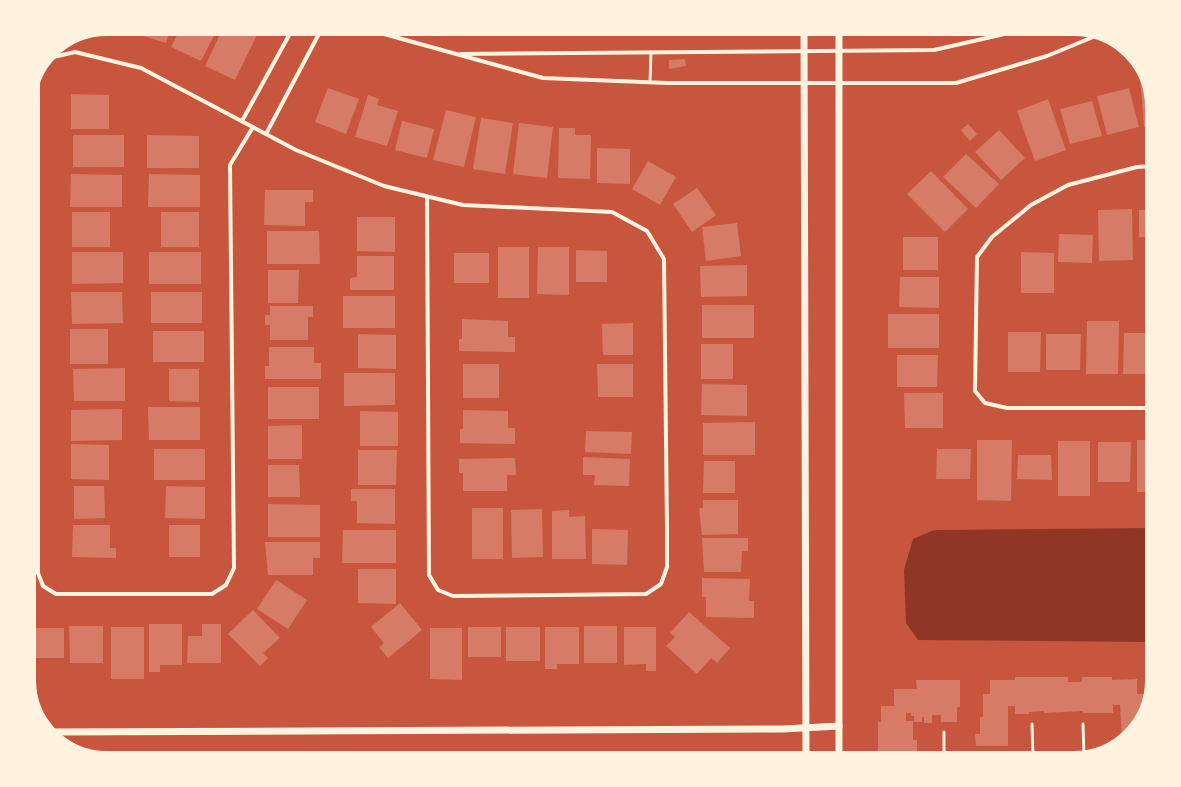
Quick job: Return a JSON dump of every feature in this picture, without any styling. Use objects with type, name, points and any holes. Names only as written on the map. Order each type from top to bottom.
[{"type":"street","points":[[242,121],[289,35]]},
{"type":"street","points":[[266,134],[318,35]]},
{"type":"street","points":[[388,35],[543,78],[650,82],[838,83],[956,83],[1047,56],[1092,37]]},
{"type":"street","points":[[804,35],[806,752]]},
{"type":"street","points":[[839,35],[839,752]]},
{"type":"street","points":[[455,54],[934,50],[1000,35]]},
{"type":"street","points":[[56,56],[75,52],[141,68],[296,150],[384,186],[426,196],[463,205],[612,212],[647,231],[664,259],[667,567],[661,584],[646,594],[453,596],[438,590],[429,575],[426,196]]},
{"type":"street","points":[[39,82],[38,572],[43,586],[56,594],[212,594],[226,585],[234,568],[230,166],[253,127]]},
{"type":"street","points":[[1146,166],[1137,167],[1068,185],[1031,205],[992,238],[977,257],[975,390],[985,403],[1007,408],[1146,408]]},
{"type":"street","points":[[57,732],[806,728],[839,726]]},
{"type":"lane","points":[[650,82],[651,52]]},
{"type":"lane","points":[[1032,724],[1033,752]]},
{"type":"lane","points":[[1083,724],[1084,751]]},
{"type":"lane","points":[[944,732],[944,752]]},
{"type":"shaded area","points":[[1146,528],[1146,642],[918,640],[906,623],[904,570],[913,539],[934,530]]},
{"type":"building","points":[[140,35],[169,35],[166,43]]},
{"type":"building","points":[[177,35],[214,35],[201,61],[171,47]]},
{"type":"building","points":[[220,35],[257,35],[235,80],[205,66]]},
{"type":"building","points":[[685,59],[686,66],[669,69],[669,60]]},
{"type":"building","points":[[1140,78],[1144,88],[1146,107],[1146,127],[1144,127]]},
{"type":"building","points":[[328,88],[359,99],[346,134],[315,122]]},
{"type":"building","points":[[1129,88],[1139,127],[1107,135],[1097,96]]},
{"type":"building","points":[[71,94],[109,95],[109,129],[71,129]]},
{"type":"building","points":[[368,95],[379,99],[377,105],[398,111],[387,146],[355,137]]},
{"type":"building","points":[[1048,99],[1066,150],[1035,161],[1017,111]]},
{"type":"building","points":[[1092,101],[1102,136],[1070,144],[1060,109]]},
{"type":"building","points":[[446,110],[476,117],[464,167],[433,160]]},
{"type":"building","points":[[481,118],[513,123],[505,174],[473,169]]},
{"type":"building","points":[[402,121],[434,129],[427,158],[395,150]]},
{"type":"building","points":[[519,123],[553,127],[547,178],[513,174]]},
{"type":"building","points":[[968,124],[977,134],[970,141],[961,130]]},
{"type":"building","points":[[559,128],[575,128],[575,135],[591,135],[590,179],[558,178]]},
{"type":"building","points":[[999,130],[1025,158],[1001,180],[975,152]]},
{"type":"building","points":[[73,135],[124,135],[124,167],[73,167]]},
{"type":"building","points":[[147,135],[199,136],[199,168],[147,168]]},
{"type":"building","points":[[597,148],[630,149],[630,184],[597,183]]},
{"type":"building","points":[[966,154],[999,184],[976,208],[943,177]]},
{"type":"building","points":[[648,161],[676,177],[660,205],[632,189]]},
{"type":"building","points":[[931,171],[968,209],[945,232],[907,194]]},
{"type":"building","points":[[71,174],[122,175],[122,207],[70,207]]},
{"type":"building","points":[[149,174],[200,175],[200,207],[148,207]]},
{"type":"building","points":[[697,188],[716,215],[692,232],[673,204]]},
{"type":"building","points":[[265,190],[313,190],[313,202],[305,202],[305,226],[264,225]]},
{"type":"building","points":[[1132,209],[1133,260],[1099,261],[1098,210]]},
{"type":"building","points":[[1139,210],[1146,210],[1146,237],[1139,237]]},
{"type":"building","points":[[72,212],[110,212],[110,247],[72,247]]},
{"type":"building","points":[[161,212],[199,212],[199,247],[161,247]]},
{"type":"building","points":[[357,217],[395,217],[395,252],[357,251]]},
{"type":"building","points":[[737,223],[741,256],[706,261],[702,227]]},
{"type":"building","points":[[267,231],[319,231],[320,264],[267,264]]},
{"type":"building","points":[[1059,234],[1093,235],[1092,263],[1058,262]]},
{"type":"building","points":[[903,237],[938,237],[938,270],[903,270]]},
{"type":"building","points":[[498,247],[529,247],[529,298],[498,298]]},
{"type":"building","points":[[538,247],[569,247],[569,295],[537,294]]},
{"type":"building","points":[[576,250],[607,251],[607,282],[576,282]]},
{"type":"building","points":[[72,252],[123,252],[123,283],[72,284]]},
{"type":"building","points":[[149,252],[201,252],[201,284],[149,284]]},
{"type":"building","points":[[1021,252],[1054,253],[1054,293],[1021,293]]},
{"type":"building","points":[[454,253],[489,253],[489,283],[454,283]]},
{"type":"building","points":[[357,256],[394,256],[394,290],[350,290],[350,278],[357,277]]},
{"type":"building","points":[[747,265],[747,296],[701,297],[700,266]]},
{"type":"building","points":[[268,270],[299,270],[298,303],[268,303]]},
{"type":"building","points":[[900,277],[939,277],[939,308],[899,307]]},
{"type":"building","points":[[71,292],[122,292],[123,323],[72,324]]},
{"type":"building","points":[[151,292],[202,292],[202,323],[151,323]]},
{"type":"building","points":[[343,296],[395,296],[395,328],[343,328]]},
{"type":"building","points":[[702,305],[754,305],[754,338],[702,338]]},
{"type":"building","points":[[270,306],[313,306],[313,317],[308,317],[308,340],[270,340],[270,325],[265,325],[265,315],[270,315]]},
{"type":"building","points":[[888,314],[939,314],[939,348],[888,348]]},
{"type":"building","points":[[462,319],[508,321],[508,337],[515,337],[515,352],[459,351],[459,339],[462,339]]},
{"type":"building","points":[[1087,321],[1119,321],[1118,374],[1086,374]]},
{"type":"building","points":[[633,323],[633,355],[603,355],[602,324]]},
{"type":"building","points":[[70,329],[108,329],[108,364],[70,364]]},
{"type":"building","points":[[153,331],[204,331],[204,362],[153,362]]},
{"type":"building","points":[[1008,332],[1041,332],[1040,372],[1008,372]]},
{"type":"building","points":[[1124,333],[1146,333],[1146,374],[1123,374]]},
{"type":"building","points":[[358,334],[396,335],[396,369],[358,368]]},
{"type":"building","points":[[1046,334],[1081,334],[1080,370],[1046,370]]},
{"type":"building","points":[[701,344],[733,344],[733,379],[701,379]]},
{"type":"building","points":[[269,347],[314,347],[314,363],[321,363],[321,379],[265,379],[265,366],[269,366]]},
{"type":"building","points":[[897,355],[938,355],[937,387],[897,387]]},
{"type":"building","points":[[463,364],[499,364],[499,398],[463,398]]},
{"type":"building","points":[[597,364],[633,364],[633,397],[598,397]]},
{"type":"building","points":[[125,368],[125,401],[74,401],[73,369]]},
{"type":"building","points":[[169,369],[199,369],[199,402],[169,401]]},
{"type":"building","points":[[344,373],[395,373],[395,405],[344,406]]},
{"type":"building","points":[[702,384],[747,385],[747,416],[701,415]]},
{"type":"building","points":[[268,387],[319,387],[319,419],[268,419]]},
{"type":"building","points":[[904,393],[943,393],[943,428],[905,428]]},
{"type":"building","points":[[148,407],[200,407],[200,440],[149,440]]},
{"type":"building","points":[[122,409],[122,440],[71,441],[71,410]]},
{"type":"building","points":[[463,410],[508,411],[508,428],[515,428],[515,444],[460,443],[460,429],[463,429]]},
{"type":"building","points":[[360,411],[398,412],[398,446],[360,446]]},
{"type":"building","points":[[755,422],[755,455],[703,455],[703,423]]},
{"type":"building","points":[[302,425],[302,459],[268,459],[268,426]]},
{"type":"building","points":[[586,431],[632,432],[631,454],[585,452]]},
{"type":"building","points":[[977,440],[1012,440],[1011,501],[977,500]]},
{"type":"building","points":[[1137,440],[1146,440],[1146,492],[1137,492]]},
{"type":"building","points":[[1058,441],[1090,441],[1090,496],[1058,496]]},
{"type":"building","points":[[1098,442],[1131,442],[1130,482],[1098,482]]},
{"type":"building","points":[[71,444],[109,445],[109,480],[71,479]]},
{"type":"building","points":[[154,449],[205,449],[205,480],[154,480]]},
{"type":"building","points":[[937,449],[971,449],[970,479],[936,479]]},
{"type":"building","points":[[358,450],[397,450],[396,485],[358,485]]},
{"type":"building","points":[[1018,455],[1051,455],[1052,480],[1017,479]]},
{"type":"building","points":[[583,457],[630,459],[629,486],[594,485],[595,475],[583,475]]},
{"type":"building","points":[[515,458],[516,475],[507,475],[507,491],[463,491],[463,473],[459,473],[459,459]]},
{"type":"building","points":[[704,461],[735,461],[735,493],[703,493]]},
{"type":"building","points":[[268,465],[299,465],[300,497],[268,497]]},
{"type":"building","points":[[74,486],[104,486],[105,518],[74,519]]},
{"type":"building","points":[[166,486],[205,487],[205,519],[165,518]]},
{"type":"building","points":[[351,489],[395,489],[395,524],[357,523],[357,501],[351,501]]},
{"type":"building","points":[[703,500],[738,500],[738,534],[702,535],[699,508],[703,508]]},
{"type":"building","points":[[268,504],[320,505],[320,537],[268,537]]},
{"type":"building","points":[[472,508],[503,508],[503,559],[472,559]]},
{"type":"building","points":[[542,509],[543,557],[512,558],[511,510]]},
{"type":"building","points":[[569,510],[569,517],[585,516],[586,559],[552,559],[552,511]]},
{"type":"building","points":[[73,525],[110,525],[110,548],[116,548],[116,558],[72,557]]},
{"type":"building","points":[[169,525],[200,525],[200,557],[169,557]]},
{"type":"building","points":[[592,529],[628,530],[627,565],[592,564]]},
{"type":"building","points":[[343,530],[396,530],[396,563],[342,563]]},
{"type":"building","points":[[702,538],[748,538],[748,551],[742,551],[741,572],[704,572]]},
{"type":"building","points":[[265,542],[320,542],[320,558],[313,558],[313,575],[268,575]]},
{"type":"building","points":[[358,569],[396,569],[396,604],[358,603]]},
{"type":"building","points":[[702,578],[750,579],[749,601],[754,601],[754,618],[706,617],[706,597],[702,597]]},
{"type":"building","points":[[276,580],[307,600],[288,629],[257,609]]},
{"type":"building","points":[[400,603],[422,630],[388,658],[379,647],[384,643],[371,627]]},
{"type":"building","points":[[253,610],[280,638],[263,653],[268,658],[260,666],[228,634]]},
{"type":"building","points":[[689,612],[730,648],[717,663],[711,658],[697,674],[666,646],[675,637],[670,633]]},
{"type":"building","points":[[149,624],[182,624],[182,665],[160,665],[160,672],[149,672]]},
{"type":"building","points":[[202,624],[221,624],[221,663],[187,663],[188,636],[202,636]]},
{"type":"building","points":[[69,626],[103,626],[103,663],[70,663]]},
{"type":"building","points":[[584,626],[617,626],[617,663],[584,663]]},
{"type":"building","points":[[111,627],[144,627],[144,679],[111,679]]},
{"type":"building","points":[[468,627],[501,627],[501,657],[468,657]]},
{"type":"building","points":[[506,627],[540,627],[540,661],[506,661]]},
{"type":"building","points":[[545,627],[579,627],[579,664],[557,664],[557,669],[545,669]]},
{"type":"building","points":[[624,627],[656,627],[656,671],[646,671],[646,664],[624,665]]},
{"type":"building","points":[[35,628],[64,628],[64,658],[35,658]]},
{"type":"building","points":[[430,628],[462,628],[462,680],[430,679]]},
{"type":"building","points":[[1015,677],[1068,677],[1068,682],[1082,682],[1082,677],[1112,677],[1112,680],[1137,679],[1137,694],[1145,694],[1144,699],[1134,720],[1122,734],[1120,705],[1113,705],[1113,713],[1083,713],[1083,711],[1044,713],[1044,711],[1029,712],[1029,714],[1015,714],[1015,706],[1008,706],[1008,746],[976,746],[975,734],[980,734],[980,717],[983,717],[983,694],[990,694],[990,680],[1015,680]]},
{"type":"building","points":[[916,680],[960,680],[960,707],[957,707],[957,722],[941,722],[941,715],[932,715],[932,723],[924,723],[924,717],[922,717],[922,722],[914,722],[914,716],[911,716],[911,713],[906,713],[906,721],[913,721],[913,740],[917,740],[917,752],[878,752],[878,722],[881,722],[881,706],[894,706],[894,689],[917,689]]}]
